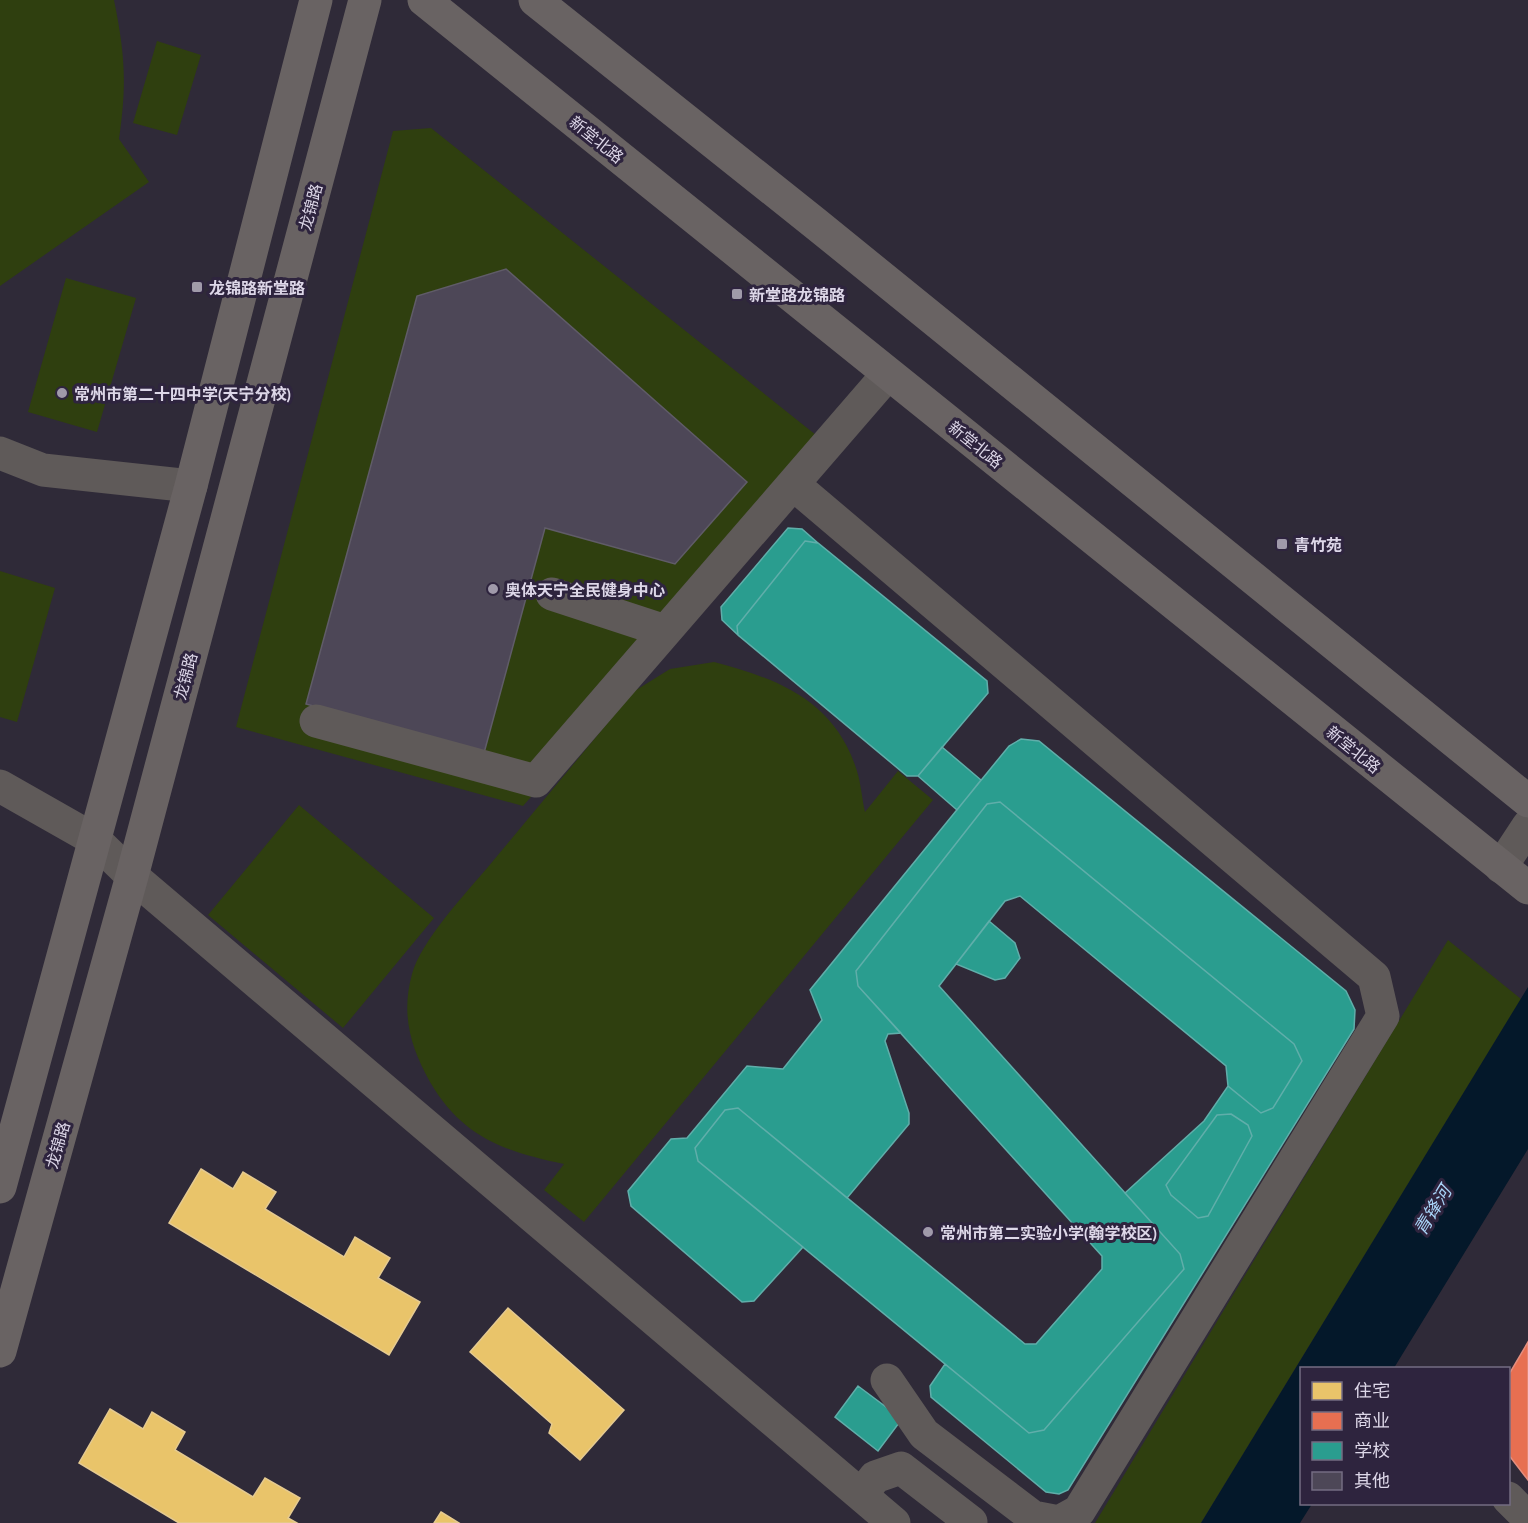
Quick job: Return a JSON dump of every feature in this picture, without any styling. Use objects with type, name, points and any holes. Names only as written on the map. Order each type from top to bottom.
[{"type":"main road","points":[[0,1187],[191,486],[316,0]]},
{"type":"main road","name":"龙锦路","points":[[0,1351],[132,876],[365,0]]},
{"type":"main road","name":"新堂北路","points":[[424,0],[1528,888]]},
{"type":"main road","points":[[535,0],[816,224],[1528,801]]},
{"type":"street","points":[[316,721],[536,781],[888,374]]},
{"type":"street","points":[[0,453],[43,470],[191,486]]},
{"type":"street","points":[[793,484],[1374,977],[1383,1016],[1079,1510],[1059,1522],[1033,1517],[924,1434],[887,1380]]},
{"type":"street","points":[[552,594],[665,632]]},
{"type":"street","points":[[0,786],[95,840],[132,876],[894,1523]]},
{"type":"street","points":[[1501,867],[1528,826]]},
{"type":"street","points":[[862,1494],[875,1477],[901,1468],[971,1522]]},
{"type":"street","points":[[1510,1499],[1528,1518]]},
{"type":"green space","points":[[0,0],[114,0],[124,69],[119,139],[149,182],[0,286]]},
{"type":"green space","points":[[157,41],[201,55],[177,135],[133,123]]},
{"type":"green space","name":"奥体天宁全民健身中心","points":[[431,128],[836,451],[523,806],[236,727],[393,131]]},
{"type":"green space","points":[[66,278],[136,298],[97,432],[28,412]]},
{"type":"green space","points":[[0,571],[55,588],[17,722],[0,717]]},
{"type":"green space","points":[[714,662],[761,676],[802,697],[819,710],[835,727],[847,747],[857,771],[865,812],[898,771],[933,800],[584,1222],[544,1190],[564,1164],[522,1154],[487,1139],[456,1117],[443,1101],[423,1069],[409,1030],[407,1003],[412,974],[424,947],[445,918],[633,692],[670,669]]},
{"type":"green space","points":[[299,805],[434,918],[343,1028],[208,915]]},
{"type":"green space","points":[[1448,940],[1521,999],[1201,1523],[1095,1523]]},
{"type":"water","name":"青锋河","points":[[1528,987],[1528,1149],[1395,1367],[1300,1367],[1300,1505],[1311,1505],[1300,1523],[1201,1523]]},
{"type":"building: 住宅","points":[[201,1169],[233,1189],[243,1172],[276,1192],[265,1209],[344,1257],[355,1237],[390,1258],[378,1278],[420,1302],[389,1355],[169,1223]]},
{"type":"building: 住宅","points":[[508,1308],[624,1410],[580,1460],[549,1433],[552,1424],[470,1352]]},
{"type":"building: 住宅","points":[[110,1409],[143,1429],[152,1412],[185,1432],[175,1450],[253,1497],[265,1478],[300,1498],[288,1518],[297,1523],[179,1523],[79,1463]]},
{"type":"building: 住宅","points":[[441,1512],[459,1523],[434,1523]]},
{"type":"building: 商业","points":[[1528,1342],[1528,1480],[1510,1457],[1510,1373]]},
{"type":"building: 学校","points":[[788,528],[802,529],[818,543],[805,541],[737,626],[738,635],[722,620],[721,607]]},
{"type":"building: 学校","points":[[805,541],[818,543],[987,681],[988,693],[918,776],[907,776],[738,635],[737,626]]},
{"type":"building: 学校","points":[[1021,739],[1039,741],[1346,991],[1355,1010],[1354,1029],[1068,1490],[1059,1494],[1046,1492],[931,1397],[930,1386],[945,1364],[1029,1433],[1044,1430],[1184,1269],[1180,1254],[1125,1193],[1204,1121],[1228,1086],[1261,1113],[1273,1108],[1302,1061],[1294,1044],[1000,802],[987,804],[856,971],[858,986],[901,1033],[888,1034],[885,1041],[909,1113],[909,1124],[847,1198],[738,1108],[725,1110],[695,1148],[698,1161],[803,1247],[754,1301],[742,1302],[631,1206],[628,1191],[671,1139],[687,1138],[747,1066],[783,1069],[822,1020],[810,990],[1009,746]]},
{"type":"building: 学校","points":[[942,747],[981,780],[957,810],[918,776]]},
{"type":"building: 学校","points":[[1000,802],[1294,1044],[1302,1061],[1273,1108],[1261,1113],[1228,1086],[1226,1066],[1020,896],[1005,901],[939,986],[1180,1254],[1184,1269],[1044,1430],[1029,1433],[698,1161],[695,1148],[725,1110],[738,1108],[1025,1344],[1036,1344],[1102,1269],[1102,1256],[858,986],[856,971],[987,804]]},
{"type":"building: 学校","points":[[989,921],[1015,943],[1020,958],[1005,978],[995,980],[956,964]]},
{"type":"building: 学校","points":[[1231,1114],[1248,1125],[1252,1136],[1208,1216],[1198,1218],[1171,1195],[1166,1185],[1217,1115]]},
{"type":"building: 学校","points":[[858,1386],[902,1419],[878,1451],[835,1417]]},
{"type":"building: 其他","points":[[506,269],[747,482],[675,564],[545,528],[484,753],[306,704],[417,296]]},
{"type":"place","name":"龙锦路新堂路","points":[[197,287]]},
{"type":"place","name":"新堂路龙锦路","points":[[737,294]]},
{"type":"place","name":"常州市第二十四中学(天宁分校)","points":[[62,393]]},
{"type":"place","name":"青竹苑","points":[[1282,544]]},
{"type":"place","name":"奥体天宁全民健身中心","points":[[493,589]]},
{"type":"place","name":"常州市第二实验小学(翰学校区)","points":[[928,1232]]}]
